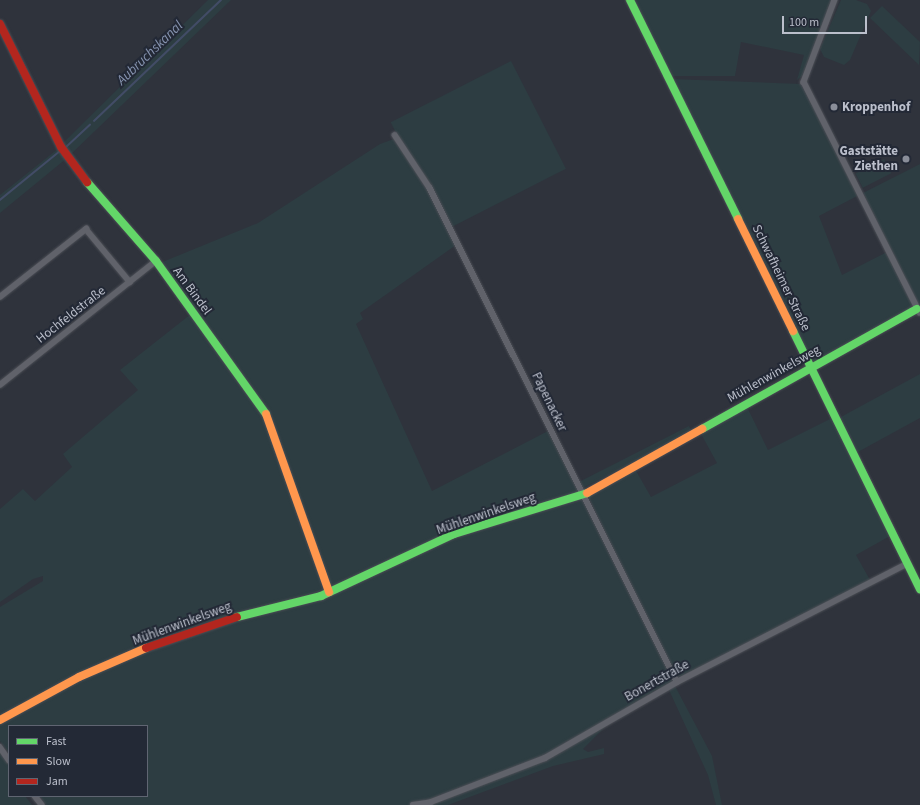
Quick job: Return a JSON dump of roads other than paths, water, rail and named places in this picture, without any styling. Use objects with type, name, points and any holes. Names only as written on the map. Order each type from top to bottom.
[{"type":"street","name":"Schwafheimer Straße","points":[[630,0],[812,366],[920,589]]},
{"type":"street","points":[[835,0],[804,82],[919,311]]},
{"type":"street","name":"Am Bindel","points":[[0,24],[61,147],[100,200],[156,261],[267,416],[329,592]]},
{"type":"street","name":"Papenacker","points":[[395,135],[430,188],[677,682]]},
{"type":"street","points":[[0,297],[86,229],[130,282]]},
{"type":"street","name":"Hochfeldstraße","points":[[0,385],[156,261]]},
{"type":"street","name":"Mühlenwinkelsweg","points":[[0,720],[79,677],[178,635],[329,592],[454,534],[583,495],[812,366],[919,311]]},
{"type":"street","name":"Bonertstraße","points":[[413,805],[431,802],[545,758],[677,682],[908,564]]},
{"type":"street","points":[[0,747],[8,759]]},
{"type":"street","points":[[36,797],[42,805]]},
{"type":"waterway","name":"Aubruchskanal","points":[[94,121],[221,0]]},
{"type":"waterway","points":[[65,148],[90,125]]},
{"type":"waterway","points":[[0,200],[60,151]]},
{"type":"place","name":"Kroppenhof","points":[[834,107]]},
{"type":"place","name":"Gaststätte Ziethen","points":[[906,159]]}]
